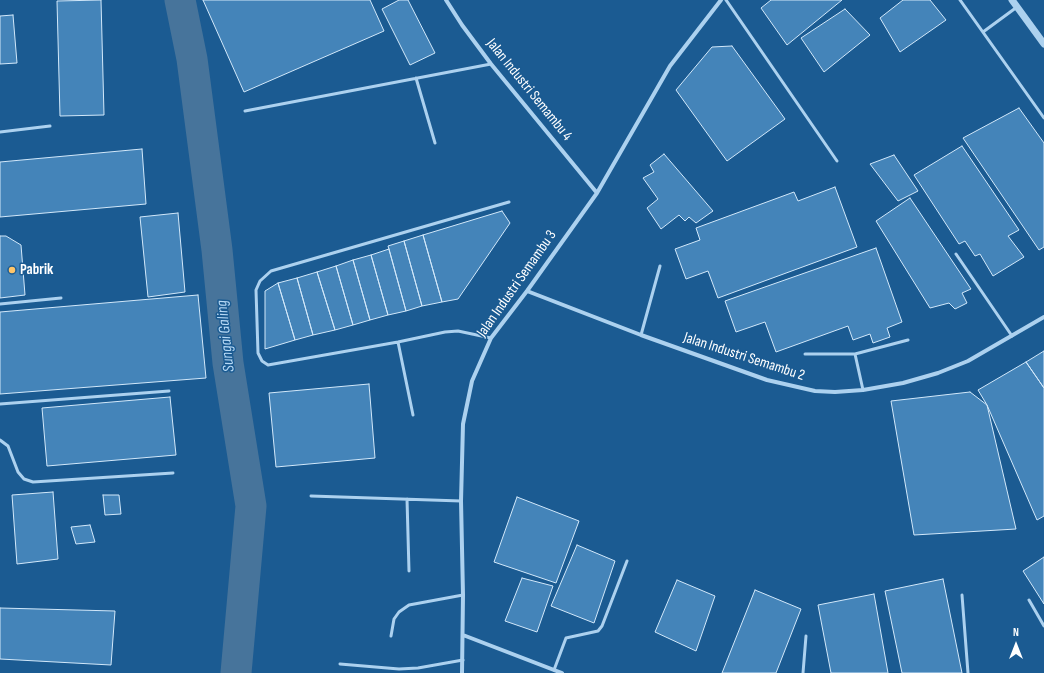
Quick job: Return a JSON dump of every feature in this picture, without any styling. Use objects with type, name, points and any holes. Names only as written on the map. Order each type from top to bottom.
[{"type":"street","name":"Jalan Industri Semambu 4","points":[[446,0],[462,25],[491,64],[597,194]]},
{"type":"street","name":"Jalan Industri Semambu 3","points":[[462,673],[463,595],[461,501],[463,424],[472,381],[491,338],[527,292],[597,194],[670,66],[721,0]]},
{"type":"street","points":[[1012,0],[1044,44]]},
{"type":"street","name":"Jalan Industri Semambu 2","points":[[527,292],[766,380],[796,388],[815,391],[836,392],[863,390],[903,383],[938,373],[968,361],[1044,317]]},
{"type":"street","points":[[463,635],[562,673]]},
{"type":"lane","points":[[726,0],[837,161]]},
{"type":"lane","points":[[960,0],[1044,118]]},
{"type":"lane","points":[[983,32],[1017,7]]},
{"type":"lane","points":[[245,111],[491,64]]},
{"type":"lane","points":[[416,78],[435,143]]},
{"type":"lane","points":[[0,132],[50,126]]},
{"type":"lane","points":[[491,338],[458,331],[445,332],[398,342],[268,365],[262,361],[258,353],[256,290],[260,281],[271,271],[509,202]]},
{"type":"lane","points":[[956,254],[1012,336]]},
{"type":"lane","points":[[641,335],[660,266]]},
{"type":"lane","points":[[0,304],[61,298]]},
{"type":"lane","points":[[805,354],[855,354],[908,340]]},
{"type":"lane","points":[[398,342],[413,414]]},
{"type":"lane","points":[[855,354],[863,390]]},
{"type":"lane","points":[[0,404],[169,391]]},
{"type":"lane","points":[[0,440],[8,446],[18,472],[24,479],[33,482],[173,473]]},
{"type":"lane","points":[[311,496],[461,501]]},
{"type":"lane","points":[[407,499],[409,571]]},
{"type":"lane","points":[[554,670],[566,638],[598,631],[602,626],[627,561]]},
{"type":"lane","points":[[391,636],[394,619],[399,612],[409,604],[463,595]]},
{"type":"lane","points":[[962,595],[968,673]]},
{"type":"lane","points":[[1029,600],[1044,626]]},
{"type":"lane","points":[[803,673],[806,636]]},
{"type":"lane","points":[[340,664],[399,669],[418,668],[463,660]]},
{"type":"building","points":[[101,0],[104,115],[60,116],[57,1]]},
{"type":"building","points":[[203,0],[370,0],[384,31],[244,92]]},
{"type":"building","points":[[399,0],[408,0],[435,53],[410,65],[382,9]]},
{"type":"building","points":[[771,0],[842,0],[787,45],[761,8]]},
{"type":"building","points":[[903,0],[930,0],[946,20],[900,52],[880,18]]},
{"type":"building","points":[[845,9],[870,35],[824,72],[801,38]]},
{"type":"building","points":[[13,15],[17,63],[0,64],[0,16]]},
{"type":"building","points":[[732,46],[785,119],[727,161],[676,90],[712,47]]},
{"type":"building","points":[[1019,108],[1044,143],[1044,247],[1039,250],[963,138]]},
{"type":"building","points":[[962,146],[1019,230],[1008,236],[1024,257],[993,276],[980,254],[975,256],[965,241],[959,244],[914,175]]},
{"type":"building","points":[[142,149],[146,204],[0,217],[0,162]]},
{"type":"building","points":[[664,154],[713,211],[696,223],[689,217],[685,221],[679,215],[661,229],[647,208],[658,199],[643,178],[654,172],[650,165]]},
{"type":"building","points":[[894,155],[918,191],[898,201],[870,164]]},
{"type":"building","points":[[835,187],[857,247],[718,298],[708,271],[686,279],[675,249],[700,240],[696,228],[794,192],[798,201]]},
{"type":"building","points":[[910,198],[971,289],[962,293],[967,303],[955,309],[949,303],[930,308],[876,221]]},
{"type":"building","points":[[502,211],[510,223],[458,299],[442,302],[423,235]]},
{"type":"building","points":[[178,213],[185,292],[148,297],[140,217]]},
{"type":"building","points":[[423,235],[442,302],[422,306],[404,241]]},
{"type":"building","name":"Pabrik","points":[[0,236],[6,236],[21,245],[25,295],[0,298]]},
{"type":"building","points":[[404,241],[422,306],[406,311],[388,246]]},
{"type":"building","points":[[876,248],[902,322],[887,328],[890,337],[873,343],[870,334],[853,340],[848,326],[776,352],[765,322],[736,332],[725,301]]},
{"type":"building","points":[[389,249],[406,311],[388,315],[371,255]]},
{"type":"building","points":[[371,255],[388,315],[370,320],[353,260]]},
{"type":"building","points":[[353,260],[370,320],[353,325],[336,266]]},
{"type":"building","points":[[336,266],[353,325],[335,330],[317,272]]},
{"type":"building","points":[[317,272],[335,330],[313,335],[297,278]]},
{"type":"building","points":[[297,278],[313,335],[295,340],[278,283]]},
{"type":"building","points":[[278,283],[295,340],[265,349],[265,291]]},
{"type":"building","points":[[198,295],[206,378],[0,394],[0,312]]},
{"type":"building","points":[[1044,351],[1044,388],[1026,362]]},
{"type":"building","points":[[1026,362],[1044,388],[1044,516],[1037,520],[987,405],[978,390]]},
{"type":"building","points":[[369,384],[375,458],[276,467],[269,393]]},
{"type":"building","points":[[970,392],[987,405],[1016,529],[914,535],[891,401]]},
{"type":"building","points":[[170,397],[176,455],[47,466],[42,408]]},
{"type":"building","points":[[53,492],[58,559],[17,564],[12,495]]},
{"type":"building","points":[[103,495],[119,495],[121,514],[105,515]]},
{"type":"building","points":[[517,497],[579,521],[556,583],[494,562]]},
{"type":"building","points":[[90,525],[95,542],[76,544],[71,527]]},
{"type":"building","points":[[577,545],[615,561],[594,623],[551,606]]},
{"type":"building","points":[[1044,557],[1044,604],[1023,571]]},
{"type":"building","points":[[522,578],[553,586],[537,632],[505,621]]},
{"type":"building","points":[[943,579],[962,673],[902,673],[885,591]]},
{"type":"building","points":[[677,580],[715,596],[696,651],[655,632]]},
{"type":"building","points":[[755,590],[801,609],[776,673],[722,673]]},
{"type":"building","points":[[874,594],[888,673],[831,673],[818,605]]},
{"type":"building","points":[[0,608],[115,611],[111,665],[0,659]]},
{"type":"waterway","name":"Sungai Galing","points":[[180,0],[192,59],[217,250],[228,363],[251,506],[236,673]]},
{"type":"place","name":"Pabrik","points":[[12,270]]}]
